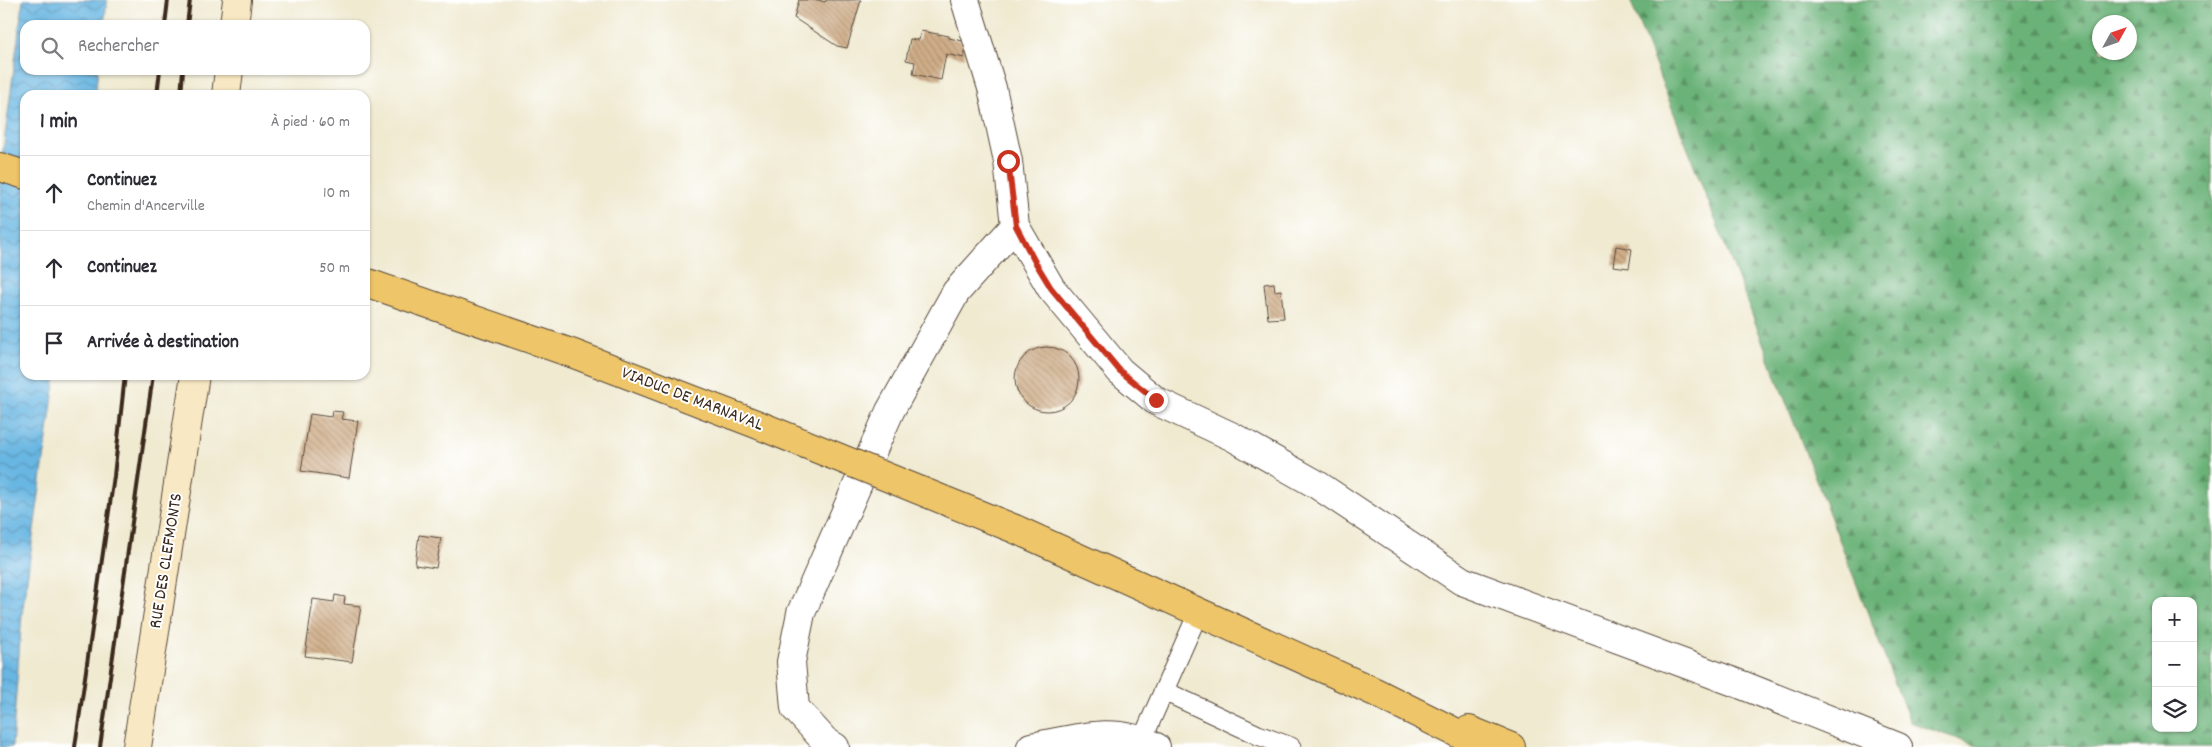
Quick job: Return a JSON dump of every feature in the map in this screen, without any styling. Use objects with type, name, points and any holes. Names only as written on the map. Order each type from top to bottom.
[{"type":"highway","points":[[0,167],[20,173]]},
{"type":"highway","name":"VIADUC DE MARNAVAL","points":[[370,284],[619,372],[756,424],[1015,529],[1375,692]]},
{"type":"highway","points":[[1375,692],[1485,747]]},
{"type":"highway","points":[[1375,692],[1511,747]]},
{"type":"street","points":[[234,20],[236,0]]},
{"type":"street","points":[[965,0],[992,88],[1008,161],[1016,226],[1051,288],[1120,371],[1156,400],[1233,437],[1316,484],[1462,581],[1742,685],[1898,747]]},
{"type":"street","points":[[227,90],[228,75]]},
{"type":"street","points":[[835,747],[825,742],[795,708],[791,662],[801,613],[838,523],[890,411],[956,292],[1016,226]]},
{"type":"street","name":"RUE DES CLEFMONTS","points":[[137,747],[194,380]]},
{"type":"street","points":[[1031,747],[1105,734],[1149,743]]},
{"type":"lane","points":[[1149,743],[1164,691],[1199,611]]},
{"type":"lane","points":[[1164,691],[1291,747]]},
{"type":"green space","points":[[1630,0],[2212,0],[2212,747],[1980,747],[1910,722]]},
{"type":"water","points":[[23,0],[107,0],[105,20],[20,20]]},
{"type":"water","points":[[20,23],[20,75],[97,75],[96,90],[20,90],[20,380],[55,380],[22,614],[12,747],[0,747],[0,173]]},
{"type":"building","points":[[799,0],[825,2],[826,0],[861,0],[847,48],[837,46],[794,18]]},
{"type":"building","points":[[921,31],[949,36],[949,38],[967,42],[964,58],[946,54],[941,80],[913,74],[915,62],[906,60],[910,39],[919,40]]},
{"type":"building","points":[[1616,246],[1632,249],[1629,268],[1613,266]]},
{"type":"building","points":[[1274,283],[1275,291],[1281,290],[1284,318],[1268,319],[1264,284]]},
{"type":"building","points":[[1047,347],[1065,353],[1073,361],[1079,379],[1073,397],[1065,405],[1047,411],[1029,405],[1021,397],[1015,379],[1021,361],[1029,353]]},
{"type":"building","points":[[332,411],[343,412],[341,419],[358,421],[349,478],[301,471],[310,414],[331,417]]},
{"type":"building","points":[[419,535],[441,538],[436,568],[415,565]]},
{"type":"building","points":[[335,595],[345,597],[344,604],[361,606],[352,662],[305,656],[313,599],[334,602]]},
{"type":"railway","points":[[166,20],[168,0]]},
{"type":"railway","points":[[188,20],[190,0]]},
{"type":"railway","points":[[158,90],[159,75]]},
{"type":"railway","points":[[181,90],[183,75]]},
{"type":"railway","points":[[75,747],[114,476],[124,380]]},
{"type":"railway","points":[[100,747],[152,380]]},
{"type":"route","points":[[1008,161],[1016,226],[1051,288],[1120,371],[1156,400]]}]
